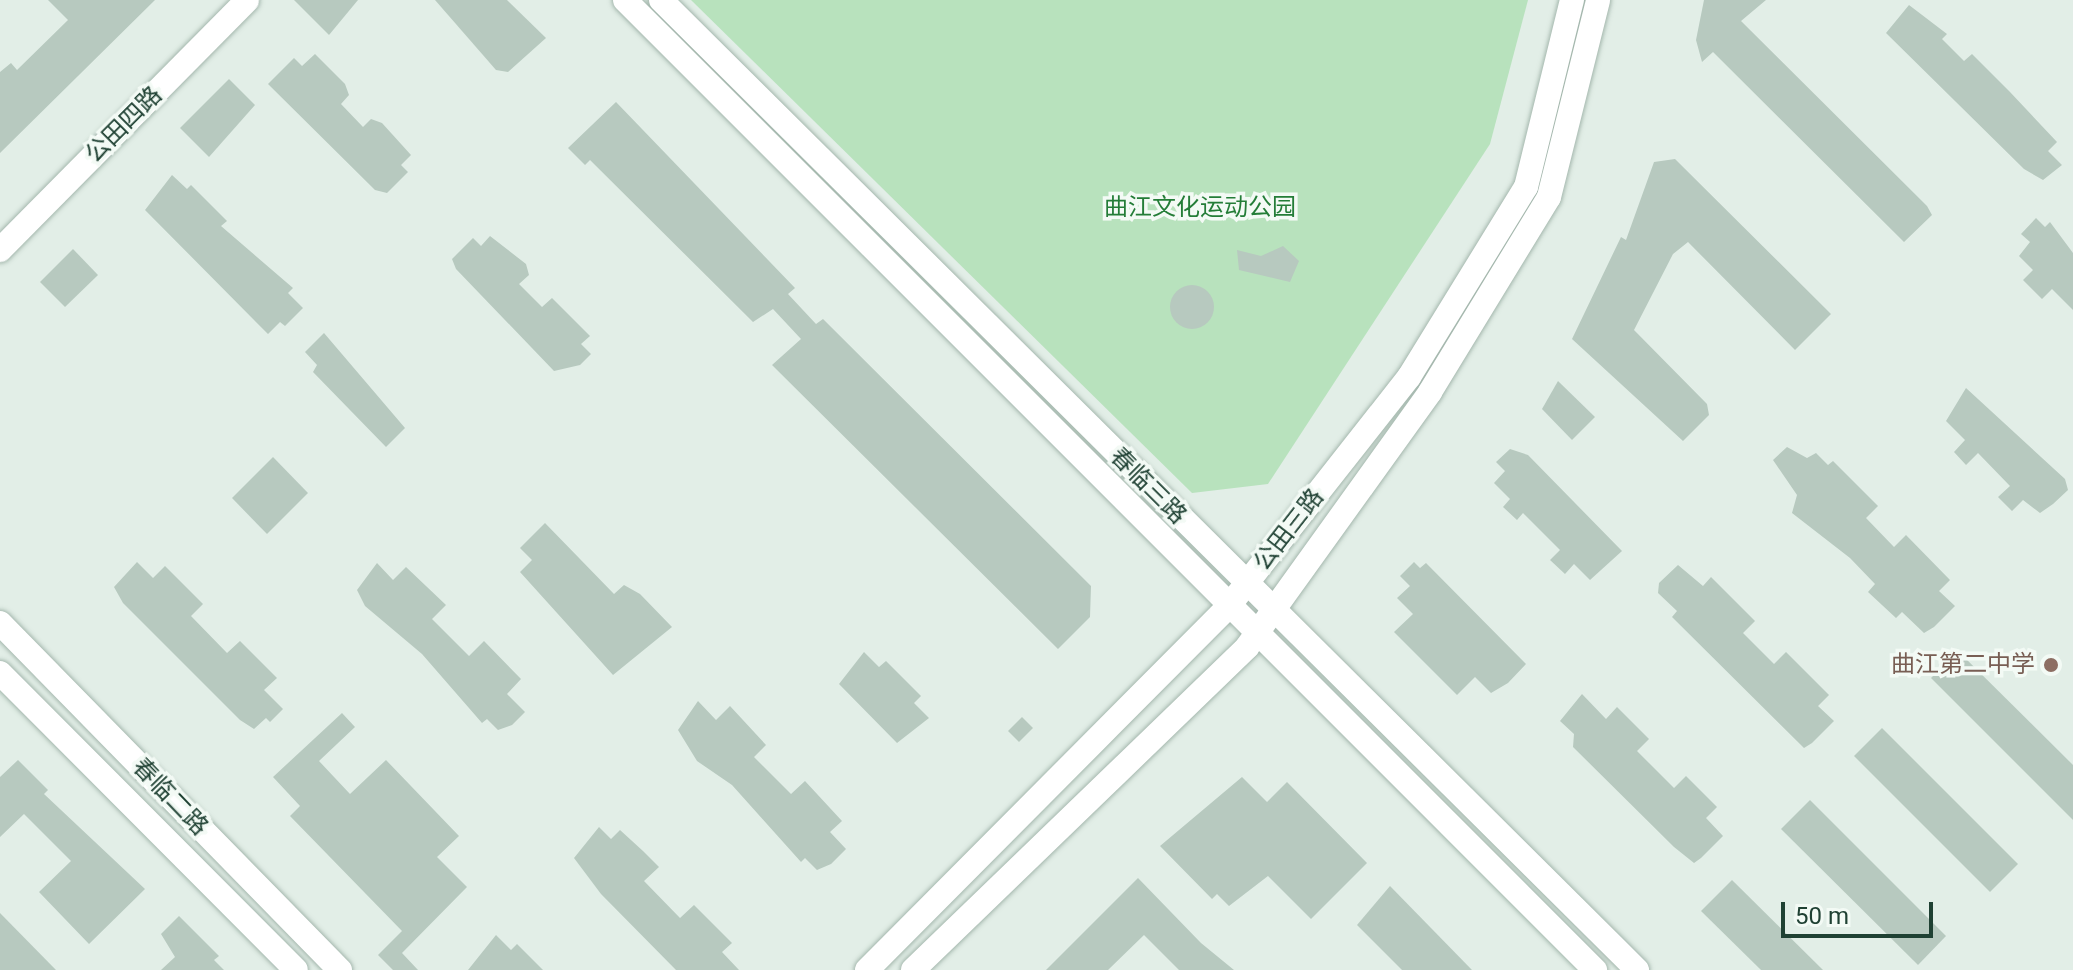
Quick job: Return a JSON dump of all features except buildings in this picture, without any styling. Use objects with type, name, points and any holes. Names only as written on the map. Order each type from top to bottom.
[{"type":"street","name":"公田四路","points":[[0,250],[247,0]]},
{"type":"street","name":"春临三路","points":[[625,0],[1228,607],[1595,970]]},
{"type":"street","name":"春临三路","points":[[661,0],[1637,970]]},
{"type":"street","name":"公田三路","points":[[867,970],[1228,607],[1409,377],[1526,187],[1572,0]]},
{"type":"street","name":"公田三路","points":[[913,970],[1257,635],[1430,392],[1549,197],[1598,0]]},
{"type":"street","name":"春临二路","points":[[0,623],[340,970]]},
{"type":"street","name":"春临二路","points":[[0,673],[296,970]]},
{"type":"green space","name":"曲江文化运动公园","points":[[691,0],[1528,0],[1490,144],[1268,484],[1192,493]]},
{"type":"place","name":"曲江第二中学","points":[[2051,665]]}]
